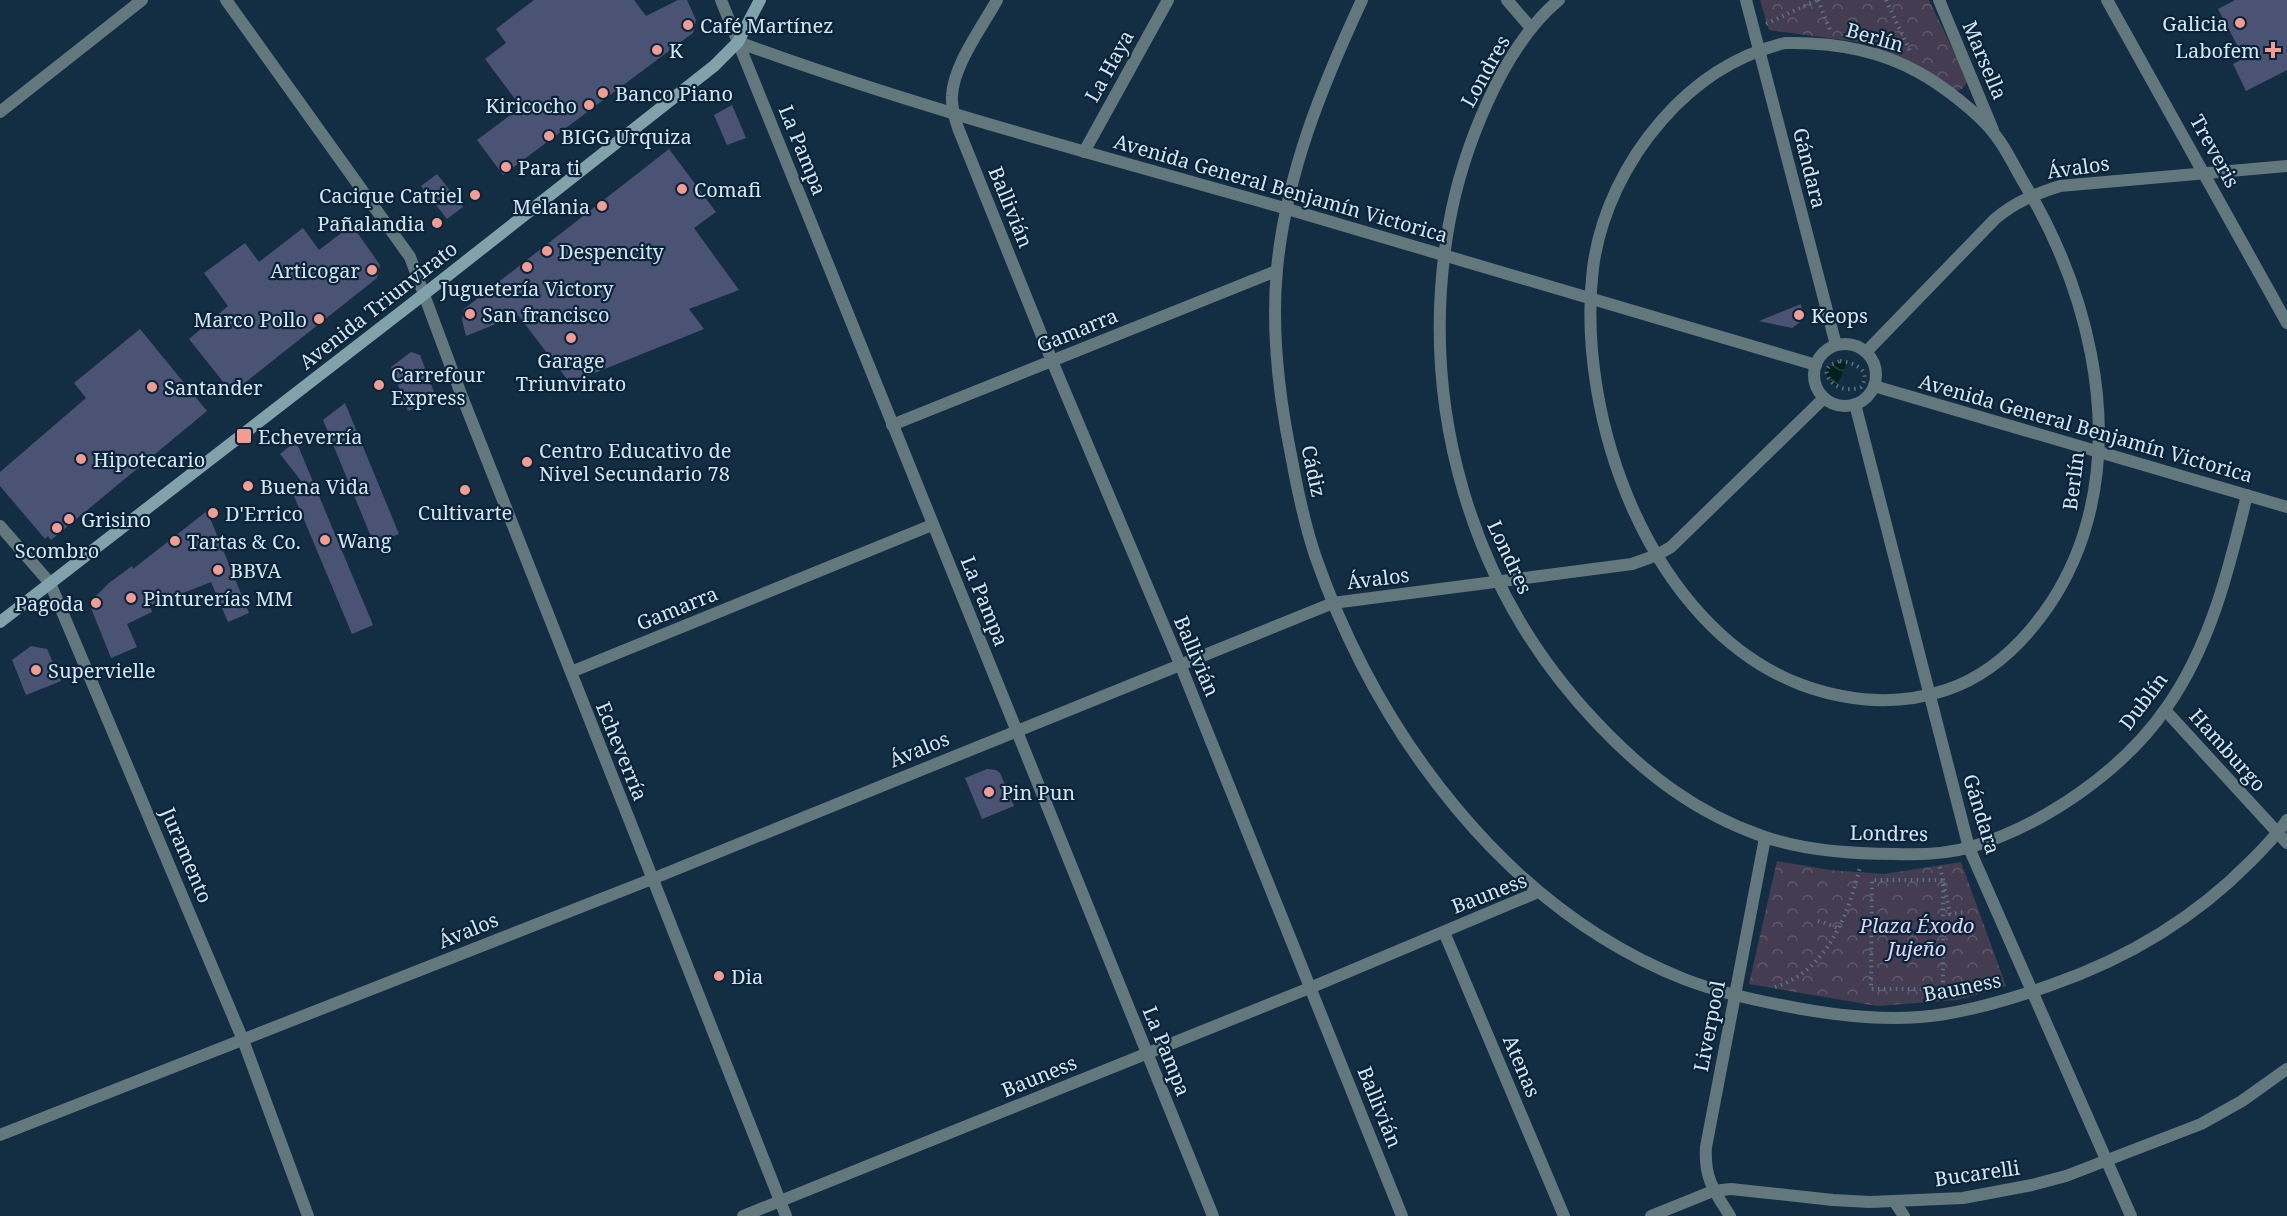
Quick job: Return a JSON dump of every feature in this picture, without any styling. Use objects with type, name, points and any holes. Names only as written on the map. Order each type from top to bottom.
[{"type":"main road","name":"Avenida Triunvirato","points":[[0,622],[423,295],[714,66],[738,42],[760,0]]},
{"type":"street","points":[[0,112],[142,0]]},
{"type":"street","name":"Echeverría","points":[[226,0],[410,257],[570,672],[786,1216]]},
{"type":"street","name":"La Pampa","points":[[722,0],[932,525],[1213,1216]]},
{"type":"street","points":[[953,112],[952,96],[955,79],[997,0]]},
{"type":"street","name":"La Haya","points":[[1084,152],[1168,0]]},
{"type":"street","name":"Cádiz","points":[[1362,0],[1322,88],[1296,169],[1286,209],[1276,271],[1279,394],[1300,501],[1314,553],[1350,644],[1405,740],[1427,773],[1492,849],[1538,892]]},
{"type":"street","points":[[1507,0],[1531,28]]},
{"type":"street","name":"Londres","points":[[1559,0],[1531,28],[1493,90],[1479,120],[1453,202],[1443,255],[1440,340],[1446,409],[1468,510],[1497,583],[1552,672],[1580,706],[1646,771],[1674,793],[1710,815],[1765,837],[1829,851],[1915,855],[1969,848]]},
{"type":"street","name":"Gándara","points":[[1746,0],[1836,345]]},
{"type":"street","name":"Marsella","points":[[1939,0],[1995,134]]},
{"type":"street","name":"Treveris","points":[[2107,0],[2287,323]]},
{"type":"street","name":"Avenida General Benjamín Victorica","points":[[738,42],[788,60],[1084,152],[1443,255],[1821,368]]},
{"type":"street","name":"Berlín","points":[[1785,43],[1836,45],[1893,60],[1920,72],[1956,98],[1995,134],[2050,228],[2065,263],[2087,337],[2095,394],[2097,451],[2088,520],[2077,554],[2042,616],[1991,666],[1960,685],[1928,696],[1893,700],[1857,700],[1821,692],[1787,679],[1755,662],[1726,641],[1700,615],[1657,555],[1624,486],[1611,450],[1594,366],[1590,299],[1594,263],[1602,229],[1630,164],[1649,134],[1699,84],[1728,63],[1760,49],[1785,43]]},
{"type":"street","name":"Ballivián","points":[[953,112],[1052,361],[1180,664],[1312,987],[1402,1216]]},
{"type":"street","name":"Ávalos","points":[[1866,352],[1995,219],[2031,195],[2060,186],[2287,166]]},
{"type":"street","name":"Gamarra","points":[[892,425],[1276,271]]},
{"type":"street","points":[[1852,344],[1866,352],[1875,367],[1874,386],[1867,397],[1855,404],[1839,405],[1824,398],[1815,383],[1824,353],[1836,345],[1852,344]]},
{"type":"street","name":"Avenida General Benjamín Victorica","points":[[1874,386],[2287,507]]},
{"type":"street","name":"Ávalos","points":[[0,1135],[652,879],[1333,603],[1632,564],[1657,555],[1671,547],[1824,398]]},
{"type":"street","name":"Gándara","points":[[1855,404],[1928,696],[1969,848],[2130,1216]]},
{"type":"street","name":"Dublín","points":[[1969,848],[2029,824],[2098,780],[2134,746],[2165,710],[2204,641],[2222,592],[2247,495]]},
{"type":"street","name":"Gamarra","points":[[570,672],[932,525]]},
{"type":"street","name":"Juramento","points":[[0,526],[50,583],[243,1040],[308,1216]]},
{"type":"street","name":"Hamburgo","points":[[2165,710],[2287,843]]},
{"type":"street","name":"Bauness","points":[[743,1216],[1312,987],[1538,892],[1588,927],[1652,964],[1685,979],[1735,995],[1824,1014],[1880,1018],[1942,1015],[2031,992],[2080,975],[2148,942],[2186,917],[2231,881],[2278,833],[2287,820]]},
{"type":"street","name":"Liverpool","points":[[1730,1216],[1713,1191],[1708,1179],[1705,1163],[1706,1147],[1765,837]]},
{"type":"street","name":"Atenas","points":[[1444,932],[1564,1216]]},
{"type":"street","name":"Bucarelli","points":[[1651,1216],[1713,1191],[1750,1189],[1833,1200],[1894,1202],[1963,1198],[2066,1176],[2201,1124],[2242,1101],[2287,1069]]},
{"type":"street","points":[[1894,1202],[1904,1216]]},
{"type":"path","points":[[1754,30],[1817,0],[1836,45]]},
{"type":"path","points":[[1887,0],[1920,72]]},
{"type":"path","points":[[1840,361],[1853,363],[1864,374],[1865,381],[1861,387],[1856,389],[1843,388],[1831,383],[1821,368],[1840,361]]},
{"type":"path","points":[[1771,988],[1802,974],[1820,957],[1838,928],[1855,887],[1863,854]]},
{"type":"path","points":[[1872,880],[1943,880],[1943,989],[1871,989],[1872,880]]},
{"type":"path","points":[[1943,880],[1950,914],[1965,912]]},
{"type":"path","points":[[1818,921],[1838,928]]},
{"type":"green space","points":[[1760,0],[1929,0],[1968,81],[1962,89],[1956,91],[1906,60],[1865,43],[1769,30]]},
{"type":"green space","name":"Plaza Éxodo Jujeño","points":[[1777,861],[1830,870],[1884,874],[1961,862],[2006,986],[1957,1000],[1877,1006],[1749,984]]},
{"type":"water","points":[[1840,361],[1847,362],[1837,386],[1829,380],[1826,370],[1830,365]]},
{"type":"building","points":[[534,0],[634,0],[646,16],[678,0],[687,0],[696,20],[693,33],[503,175],[477,140],[521,107],[485,59],[506,43],[496,29]]},
{"type":"building","points":[[2235,0],[2287,0],[2287,70],[2246,91],[2233,64],[2244,58],[2218,9]]},
{"type":"building","points":[[732,105],[746,138],[727,145],[714,115]]},
{"type":"building","points":[[669,149],[716,212],[694,228],[739,290],[689,309],[704,329],[570,383],[518,315],[466,336],[462,320],[464,309]]},
{"type":"building","points":[[437,174],[463,207],[447,219],[421,186]]},
{"type":"building","points":[[352,225],[380,265],[377,278],[232,393],[189,339],[228,306],[204,273],[245,243],[259,262],[303,228],[319,250]]},
{"type":"building","points":[[1801,304],[1803,320],[1792,328],[1759,321]]},
{"type":"building","points":[[140,329],[207,411],[51,540],[48,536],[45,539],[0,486],[0,472],[86,398],[74,383]]},
{"type":"building","points":[[411,352],[420,355],[437,400],[408,411],[391,367]]},
{"type":"building","points":[[345,403],[399,534],[374,544],[323,420]]},
{"type":"building","name":"Wang","points":[[296,441],[373,625],[352,634],[292,491],[302,482],[280,454]]},
{"type":"building","points":[[207,511],[249,613],[228,622],[211,582],[150,606],[152,612],[127,624],[137,647],[111,658],[89,603],[109,583],[132,566],[133,569]]},
{"type":"building","name":"Supervielle","points":[[31,646],[47,649],[61,681],[26,695],[12,660]]},
{"type":"building","name":"Pin Pun","points":[[987,769],[1000,773],[1014,806],[982,819],[965,778]]},
{"type":"place","name":"Galicia","points":[[2240,23]]},
{"type":"place","name":"Café Martínez","points":[[688,25]]},
{"type":"place","name":"K","points":[[657,50]]},
{"type":"place","name":"Labofem","points":[[2273,50]]},
{"type":"place","name":"Banco Piano","points":[[603,93]]},
{"type":"place","name":"Kiricocho","points":[[589,105]]},
{"type":"place","name":"BIGG Urquiza","points":[[549,136]]},
{"type":"place","name":"Para ti","points":[[506,167]]},
{"type":"place","name":"Comafi","points":[[682,189]]},
{"type":"place","name":"Cacique Catriel","points":[[475,195]]},
{"type":"place","name":"Melania","points":[[602,206]]},
{"type":"place","name":"Pañalandia","points":[[437,223]]},
{"type":"place","name":"Despencity","points":[[547,251]]},
{"type":"place","name":"Juguetería Victory","points":[[527,267]]},
{"type":"place","name":"Articogar","points":[[372,270]]},
{"type":"place","name":"San francisco","points":[[470,314]]},
{"type":"place","name":"Keops","points":[[1799,315]]},
{"type":"place","name":"Marco Pollo","points":[[319,319]]},
{"type":"place","name":"Garage Triunvirato","points":[[571,338]]},
{"type":"place","name":"Carrefour Express","points":[[379,385]]},
{"type":"place","name":"Santander","points":[[152,387]]},
{"type":"place","name":"Echeverría","points":[[244,436]]},
{"type":"place","name":"Hipotecario","points":[[81,459]]},
{"type":"place","name":"Centro Educativo de Nivel Secundario 78","points":[[527,462]]},
{"type":"place","name":"Buena Vida","points":[[248,486]]},
{"type":"place","name":"Cultivarte","points":[[465,490]]},
{"type":"place","name":"D'Errico","points":[[213,513]]},
{"type":"place","name":"Grisino","points":[[69,519]]},
{"type":"place","name":"Scombro","points":[[57,528]]},
{"type":"place","name":"Wang","points":[[325,540]]},
{"type":"place","name":"Tartas & Co.","points":[[175,541]]},
{"type":"place","name":"BBVA","points":[[218,570]]},
{"type":"place","name":"Pinturerías MM","points":[[131,598]]},
{"type":"place","name":"Pagoda","points":[[96,603]]},
{"type":"place","name":"Supervielle","points":[[36,670]]},
{"type":"place","name":"Pin Pun","points":[[989,792]]},
{"type":"place","name":"Dia","points":[[719,976]]}]
